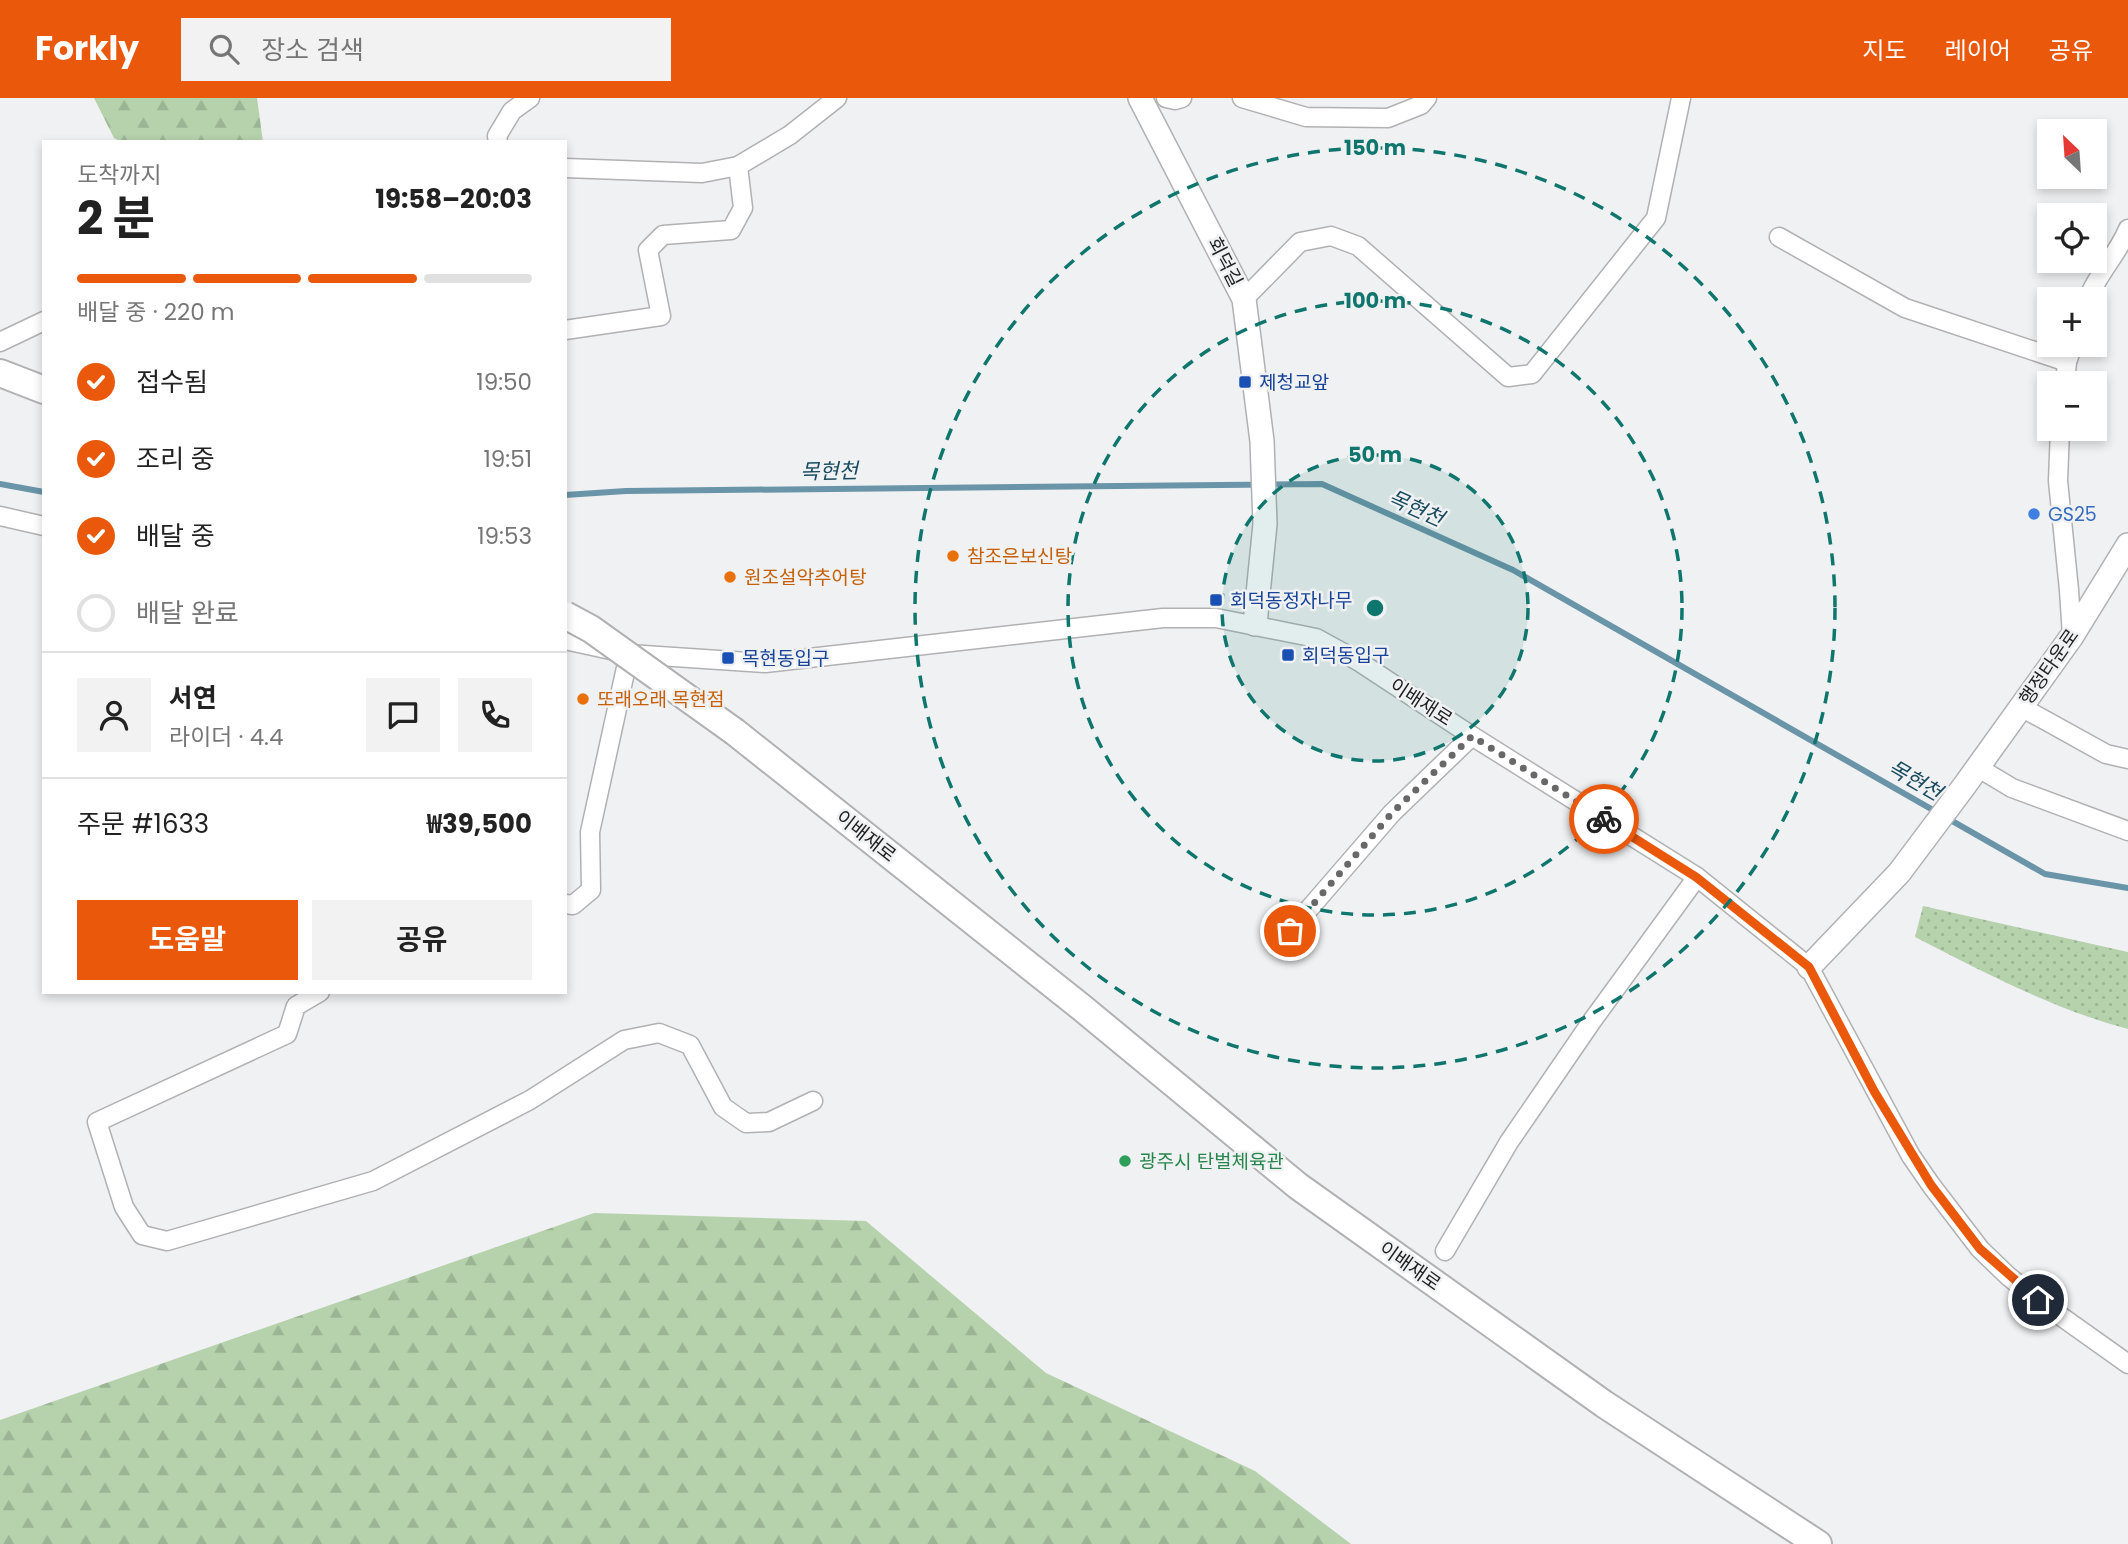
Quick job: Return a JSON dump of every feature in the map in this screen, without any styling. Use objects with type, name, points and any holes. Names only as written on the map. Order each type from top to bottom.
[{"type":"main road","points":[[0,373],[42,389]]},
{"type":"main road","name":"이배재로","points":[[567,616],[590,629],[734,732],[1081,1007],[1298,1186],[1604,1404],[1818,1544]]},
{"type":"street","points":[[498,140],[497,135],[512,111],[530,98]]},
{"type":"street","points":[[567,168],[702,173],[738,166],[790,135],[837,98]]},
{"type":"street","name":"회덕길","points":[[1140,98],[1244,299],[1262,441],[1265,524],[1255,624]]},
{"type":"street","points":[[1166,98],[1182,98]]},
{"type":"street","points":[[1242,98],[1306,117],[1388,118],[1421,105],[1427,98]]},
{"type":"street","points":[[1244,299],[1300,242],[1331,236],[1358,246],[1508,377],[1532,374],[1656,218],[1681,98]]},
{"type":"street","points":[[567,330],[662,316],[648,250],[663,236],[731,230],[743,208],[738,166]]},
{"type":"street","points":[[2093,287],[2123,242],[2128,229]]},
{"type":"street","points":[[1779,237],[1905,308],[2067,362]]},
{"type":"street","points":[[0,342],[42,322]]},
{"type":"street","points":[[2066,371],[2069,357]]},
{"type":"street","points":[[2060,441],[2058,481],[2072,636]]},
{"type":"street","points":[[0,516],[42,526]]},
{"type":"street","name":"행정타운로","points":[[1809,967],[1899,873],[2072,636],[2128,545]]},
{"type":"street","name":"이배재로","points":[[567,640],[629,654],[765,663],[1163,618],[1216,618],[1316,638],[1358,661],[1696,877],[1809,967],[1911,1156],[1980,1249],[2038,1300],[2128,1364]]},
{"type":"street","points":[[567,904],[573,905],[591,890],[590,832],[629,654]]},
{"type":"street","points":[[2021,707],[2106,754],[2128,759]]},
{"type":"street","points":[[1290,931],[1392,813],[1472,736]]},
{"type":"street","points":[[1971,776],[2012,788],[2128,831]]},
{"type":"street","points":[[1444,1251],[1509,1142],[1696,877]]},
{"type":"street","points":[[317,994],[296,1006],[287,1034],[97,1122],[124,1207],[142,1235],[167,1241],[373,1181],[530,1100],[624,1040],[660,1033],[690,1045],[723,1107],[746,1123],[769,1122],[813,1101]]},
{"type":"green space","points":[[94,98],[257,98],[263,140],[118,140]]},
{"type":"green space","points":[[1923,906],[2128,952],[2128,1029],[2046,1000],[1915,937]]},
{"type":"green space","points":[[594,1213],[866,1221],[1046,1373],[1255,1471],[1351,1544],[0,1544],[0,1420]]},
{"type":"waterway","name":"목현천","points":[[0,484],[42,492]]},
{"type":"waterway","name":"목현천","points":[[567,495],[626,491],[1322,484],[1513,570],[2045,874],[2128,888]]},
{"type":"way so far","points":[[1290,931],[1392,813],[1472,736],[1604,819]]},
{"type":"place","name":"제청교앞","points":[[1245,382]]},
{"type":"place","name":"GS25","points":[[2034,514]]},
{"type":"place","name":"참조은보신탕","points":[[953,556]]},
{"type":"place","name":"원조설악추어탕","points":[[730,577]]},
{"type":"place","name":"회덕동정자나무","points":[[1216,600]]},
{"type":"place","name":"회덕동입구","points":[[1288,655]]},
{"type":"place","name":"목현동입구","points":[[728,658]]},
{"type":"place","name":"또래오래 목현점","points":[[583,699]]},
{"type":"place","name":"광주시 탄벌체육관","points":[[1125,1161]]},
{"type":"route","points":[[1604,819],[1696,877],[1809,967],[1911,1156],[1980,1249],[2038,1300]]}]
